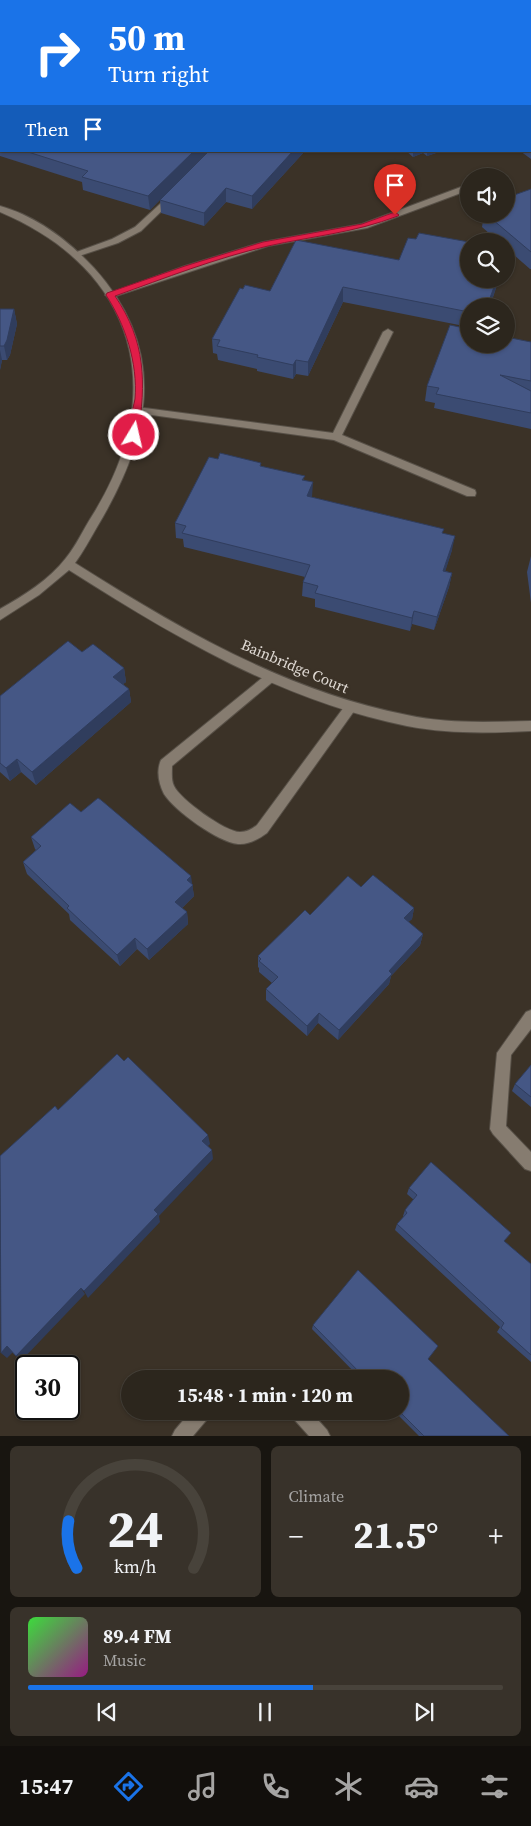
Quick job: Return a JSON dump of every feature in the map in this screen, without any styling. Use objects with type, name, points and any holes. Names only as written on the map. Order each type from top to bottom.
[{"type":"street","points":[[76,254],[115,241],[138,230],[182,186]]},
{"type":"street","points":[[110,295],[266,244],[364,226],[460,190]]},
{"type":"street","points":[[0,209],[12,213],[61,240],[96,273],[120,310],[136,351],[140,396],[134,435],[121,474],[68,564],[41,589],[0,615]]},
{"type":"street","points":[[336,437],[388,332]]},
{"type":"street","points":[[138,410],[336,437],[471,493]]},
{"type":"street","name":"Bainbridge Court","points":[[68,564],[131,606],[182,634],[271,677],[351,707],[390,718],[443,727],[531,726]]},
{"type":"street","points":[[271,677],[166,764],[165,779],[169,792],[179,802],[236,838],[251,837],[262,829],[351,707]]},
{"type":"street","points":[[531,1017],[504,1053],[498,1129],[531,1163]]},
{"type":"street","points":[[181,1436],[195,1420]]},
{"type":"street","points":[[307,1420],[322,1436]]},
{"type":"building","points":[[28,152],[193,152],[148,196],[82,177],[88,171]]},
{"type":"building","points":[[208,152],[292,152],[252,196],[226,188],[204,213],[160,200]]},
{"type":"building","points":[[531,189],[531,252],[515,238],[515,233],[508,233],[497,223],[515,223],[515,195]]},
{"type":"building","points":[[419,233],[460,240],[460,288],[494,288],[490,298],[460,298],[460,310],[343,287],[308,362],[296,360],[293,365],[217,346],[220,340],[212,339],[240,288],[243,289],[245,285],[270,291],[296,240],[399,260],[408,238],[416,239]]},
{"type":"building","points":[[0,309],[14,309],[4,346],[0,346]]},
{"type":"building","points":[[450,325],[460,327],[460,353],[515,353],[515,339],[531,342],[531,381],[500,375],[531,391],[531,413],[436,394],[439,388],[427,386]]},
{"type":"building","points":[[220,453],[261,463],[260,466],[305,476],[302,480],[313,482],[307,496],[444,529],[442,533],[455,536],[443,571],[452,573],[437,617],[414,611],[412,618],[315,593],[318,586],[303,582],[310,565],[182,533],[186,526],[175,523],[209,457],[218,459]]},
{"type":"building","points":[[68,641],[82,652],[93,644],[124,668],[113,677],[129,689],[32,772],[17,759],[6,768],[0,763],[0,696]]},
{"type":"building","points":[[98,798],[191,876],[187,880],[193,885],[175,902],[187,912],[147,949],[135,938],[117,955],[67,908],[69,906],[23,862],[41,846],[31,837],[70,803],[81,812]]},
{"type":"building","points":[[373,875],[414,908],[404,918],[423,934],[389,971],[392,974],[339,1030],[319,1013],[307,1026],[266,989],[278,977],[259,961],[261,959],[258,956],[305,910],[310,915],[348,876],[361,887]]},
{"type":"building","points":[[117,1054],[124,1061],[128,1057],[208,1135],[202,1141],[212,1150],[154,1210],[158,1214],[84,1291],[81,1288],[17,1355],[7,1346],[1,1353],[0,1156],[55,1106],[58,1110]]},
{"type":"building","points":[[531,1065],[531,1097],[515,1084]]},
{"type":"building","points":[[431,1162],[511,1233],[504,1241],[531,1264],[531,1355],[501,1328],[504,1323],[397,1224],[407,1213],[405,1210],[417,1195],[409,1188]]},
{"type":"building","points":[[358,1270],[438,1346],[428,1359],[509,1436],[424,1436],[408,1420],[409,1370],[357,1370],[313,1325]]},
{"type":"route","points":[[134,435],[140,396],[136,351],[120,310],[110,295],[266,244],[364,226],[395,215]]}]
